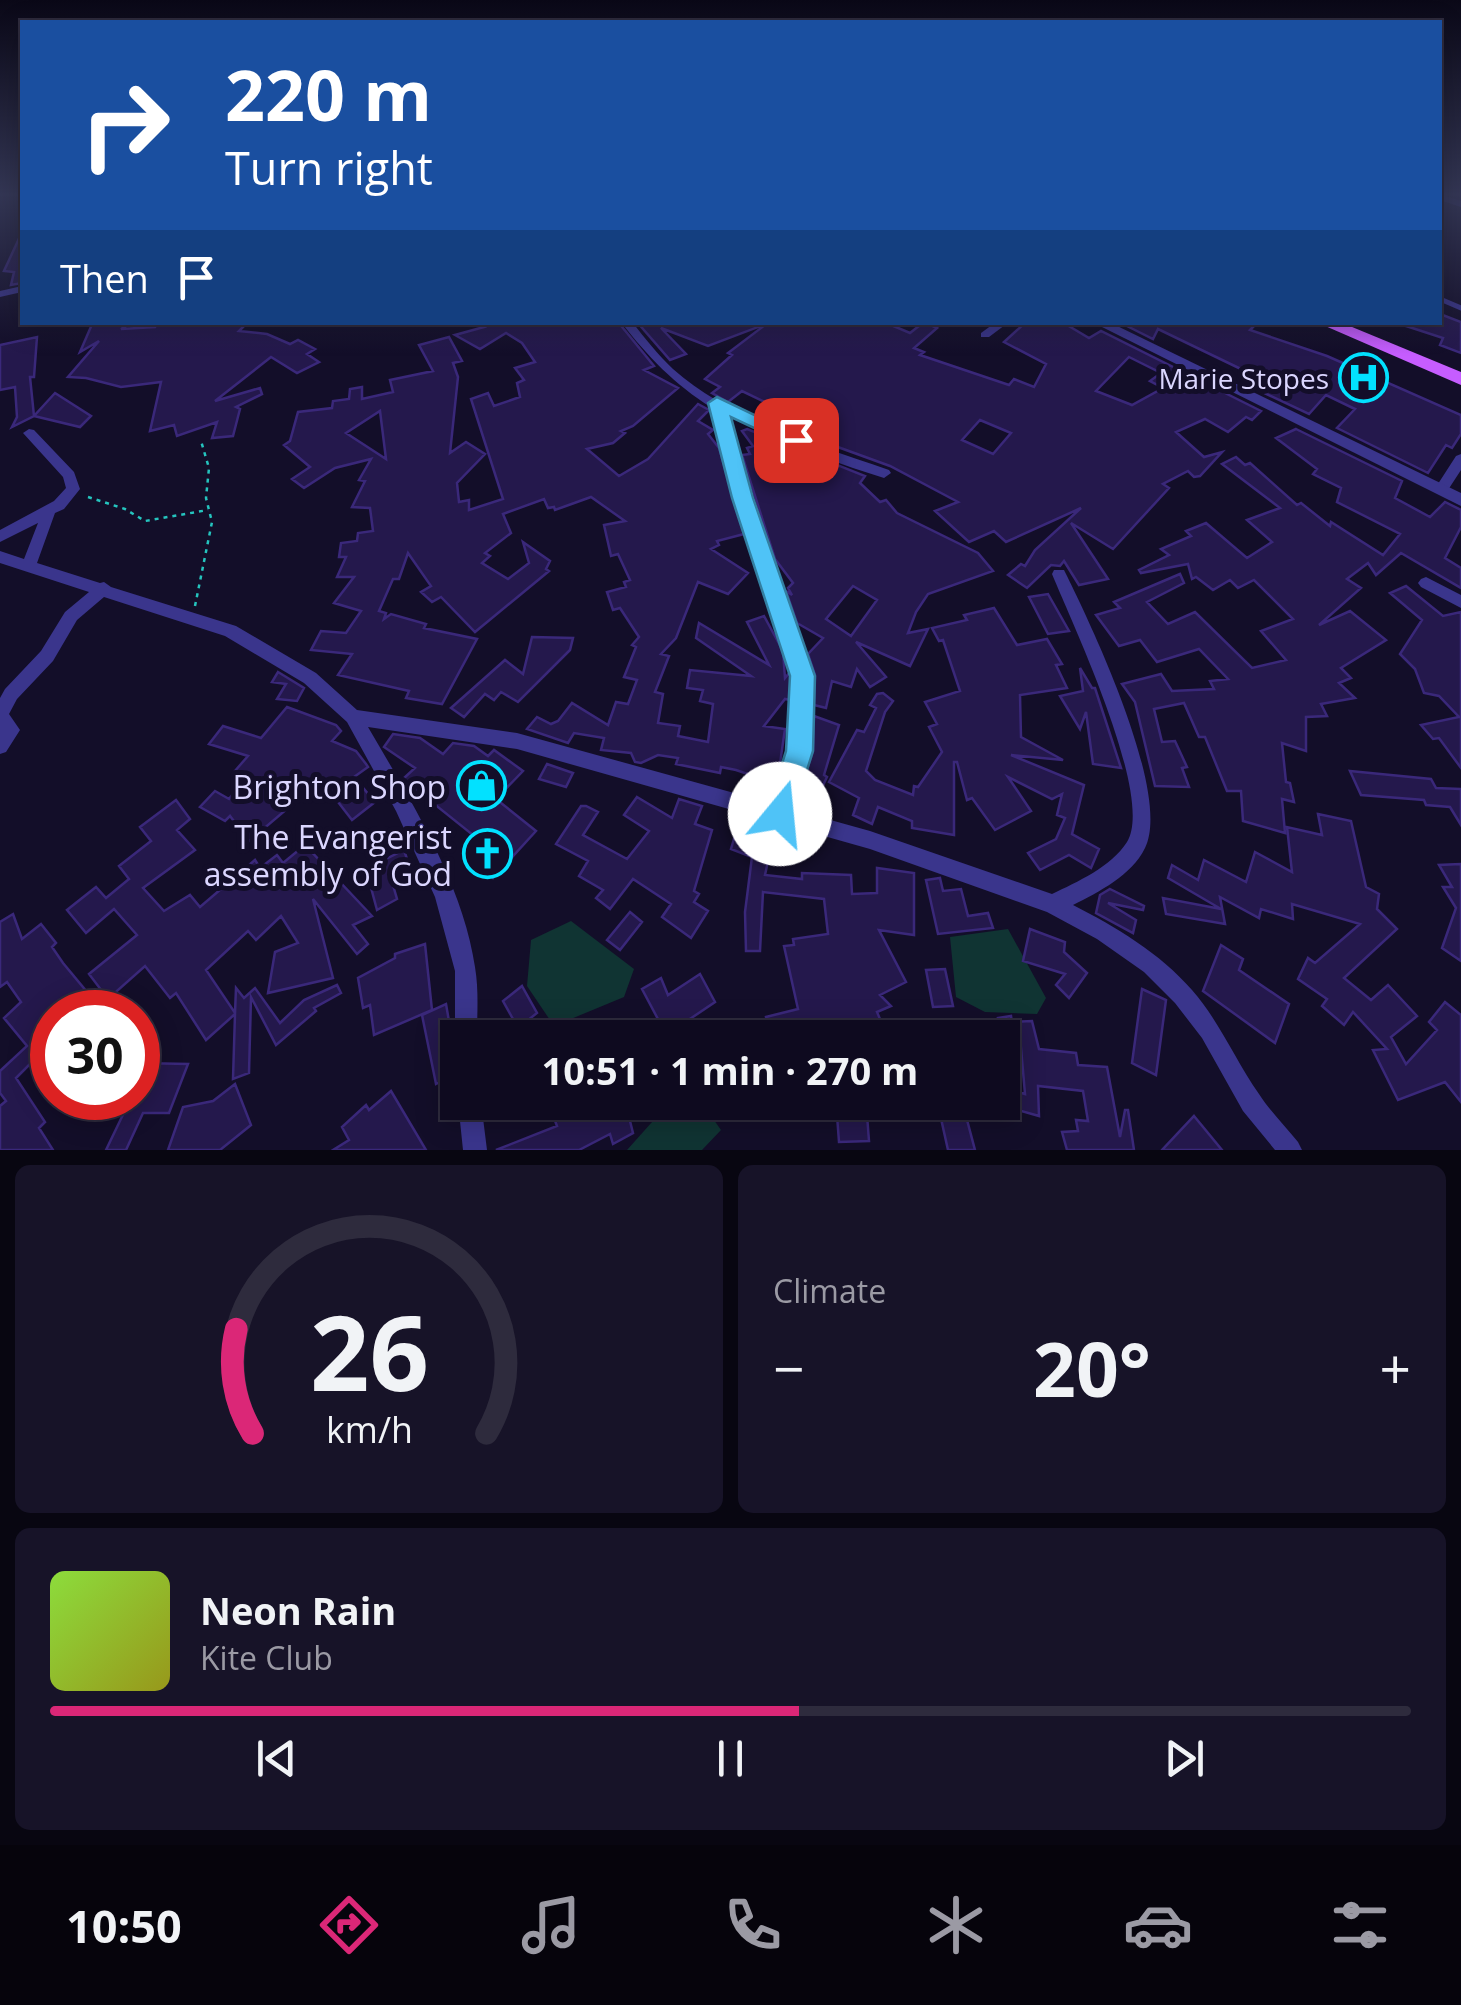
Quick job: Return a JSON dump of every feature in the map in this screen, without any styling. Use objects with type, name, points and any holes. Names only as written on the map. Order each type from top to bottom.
[{"type":"main road","points":[[1331,325],[1461,379]]},
{"type":"main road","points":[[1363,325],[1461,366]]},
{"type":"street","points":[[629,325],[672,374],[717,403],[796,440],[884,473]]},
{"type":"street","points":[[985,335],[1000,325]]},
{"type":"street","points":[[1104,325],[1461,500]]},
{"type":"street","points":[[717,403],[743,498],[802,676],[800,751],[780,814]]},
{"type":"street","points":[[0,537],[48,511],[73,489],[69,475],[29,433]]},
{"type":"street","points":[[1441,490],[1461,459]]},
{"type":"street","points":[[29,566],[48,511]]},
{"type":"street","points":[[0,557],[192,617],[270,652],[310,678],[353,717],[410,824],[450,912],[466,980],[466,1020]]},
{"type":"street","points":[[1052,904],[1078,893],[1132,851],[1140,838],[1143,817],[1131,752],[1059,574]]},
{"type":"street","points":[[1426,583],[1461,602]]},
{"type":"street","points":[[0,746],[11,730],[0,709],[47,656],[79,606],[104,588]]},
{"type":"street","points":[[353,717],[517,741],[870,840],[1052,904],[1120,942],[1184,994],[1210,1030],[1251,1103],[1290,1150]]},
{"type":"street","points":[[471,1120],[475,1150]]},
{"type":"path","points":[[192,617],[210,540],[206,498],[210,477],[202,440]]},
{"type":"path","points":[[73,489],[145,521],[210,510]]},
{"type":"green space","points":[[571,921],[634,969],[624,997],[568,1020],[550,1020],[527,986],[531,940]]},
{"type":"green space","points":[[1008,929],[1046,998],[1037,1014],[985,1012],[956,997],[950,937]]},
{"type":"green space","points":[[654,1120],[714,1120],[721,1130],[702,1150],[627,1150]]},
{"type":"building","points":[[15,247],[20,247],[20,283],[11,285],[14,272],[4,271]]},
{"type":"building","points":[[1442,315],[1461,322],[1461,353],[1440,345],[1443,338],[1403,325],[1442,325]]},
{"type":"building","points":[[92,325],[128,325],[121,329],[245,325],[239,331],[267,334],[290,344],[298,340],[315,349],[307,354],[319,362],[297,373],[271,357],[215,401],[260,388],[262,394],[236,407],[240,409],[233,436],[212,438],[217,422],[177,436],[174,425],[150,431],[161,382],[121,387],[68,377],[99,341],[80,352]]},
{"type":"building","points":[[481,325],[620,325],[654,366],[644,370],[678,388],[633,426],[621,431],[625,433],[613,443],[587,449],[619,476],[648,459],[698,404],[709,410],[698,421],[713,430],[708,434],[719,448],[744,534],[717,541],[719,545],[711,549],[748,573],[728,594],[698,582],[676,638],[661,654],[669,656],[655,692],[663,694],[658,723],[680,726],[678,736],[708,742],[713,704],[700,701],[703,690],[687,688],[690,670],[751,676],[696,638],[699,623],[769,665],[747,622],[764,616],[783,651],[785,678],[790,672],[791,676],[790,700],[785,699],[764,726],[785,729],[777,784],[721,767],[720,773],[676,764],[678,758],[658,755],[635,762],[631,753],[601,750],[604,738],[574,733],[568,743],[527,729],[537,717],[551,724],[558,721],[572,703],[608,725],[616,702],[628,704],[637,680],[624,677],[636,647],[632,645],[639,637],[620,608],[613,610],[607,592],[626,587],[624,582],[630,580],[618,554],[611,556],[604,525],[625,521],[591,497],[555,510],[548,508],[544,499],[503,514],[511,533],[485,553],[490,556],[482,563],[508,579],[529,563],[523,542],[550,561],[546,569],[549,571],[475,632],[441,597],[432,602],[421,592],[431,586],[408,553],[399,579],[393,579],[379,611],[386,613],[384,619],[391,614],[426,624],[424,628],[477,639],[442,704],[406,698],[409,691],[338,675],[352,654],[311,650],[321,631],[346,633],[361,611],[334,603],[354,577],[337,577],[346,557],[339,557],[341,543],[357,541],[358,533],[373,531],[370,508],[352,507],[365,481],[359,480],[371,459],[335,468],[304,488],[292,479],[310,467],[284,445],[290,441],[298,412],[332,408],[333,401],[349,399],[350,389],[362,387],[362,399],[393,392],[390,380],[433,371],[419,345],[449,337],[462,361],[453,363],[458,377],[450,453],[466,442],[485,454],[457,483],[459,502],[469,500],[469,510],[503,499],[471,399],[488,393],[494,406],[520,397],[517,383],[524,380],[515,368],[535,362],[522,343],[506,333],[480,349],[455,335],[484,327]],"holes":[[[380,411],[386,459],[346,433]]]},
{"type":"building","points":[[640,325],[763,325],[708,346],[661,328],[686,354],[670,360]]},
{"type":"building","points":[[765,325],[891,325],[910,333],[920,325],[930,325],[937,328],[914,348],[924,352],[920,355],[1009,385],[1014,379],[1034,387],[1046,364],[1004,342],[1023,325],[1067,325],[1089,338],[1101,331],[1261,411],[1228,432],[1205,419],[1176,432],[1204,457],[1222,452],[1200,476],[1194,477],[1188,471],[1163,484],[1169,488],[1113,549],[1071,523],[1108,579],[1079,585],[1064,561],[1060,566],[1051,565],[1027,588],[1008,575],[1021,564],[1025,566],[1035,550],[1081,508],[1006,542],[994,531],[969,542],[935,511],[958,502],[890,466],[769,422],[792,415],[742,391],[728,402],[712,393],[720,387],[705,379],[732,355],[728,353]],"holes":[[[1129,357],[1161,373],[1150,381],[1163,388],[1132,405],[1096,391]],[[980,420],[1011,433],[993,454],[962,440]]]},
{"type":"building","points":[[1125,325],[1255,325],[1250,330],[1327,356],[1461,415],[1461,434],[1452,448],[1446,445],[1428,473],[1337,428],[1355,409],[1326,395],[1309,414],[1262,392],[1272,384],[1158,329],[1153,339]]},
{"type":"building","points":[[37,337],[34,377],[30,377],[34,416],[12,427],[17,417],[15,387],[0,390],[0,345]]},
{"type":"building","points":[[55,393],[91,416],[80,427],[34,416]]},
{"type":"building","points":[[747,429],[865,476],[860,483],[880,502],[886,500],[897,513],[978,553],[993,571],[928,594],[908,633],[928,629],[910,666],[856,642],[886,677],[870,687],[857,669],[851,687],[832,681],[826,708],[814,705],[815,675],[808,654],[823,638],[797,623],[786,591],[792,595],[788,588],[793,583],[775,559],[742,455],[750,454],[747,448],[753,446],[742,431]],"holes":[[[853,586],[877,600],[851,636],[826,619]]]},
{"type":"building","points":[[1296,429],[1402,481],[1395,498],[1430,517],[1445,502],[1461,510],[1461,527],[1445,558],[1461,568],[1461,588],[1401,553],[1376,575],[1368,563],[1347,579],[1361,588],[1319,625],[1350,611],[1386,640],[1341,668],[1351,678],[1339,683],[1355,698],[1321,704],[1327,716],[1306,717],[1306,751],[1282,743],[1286,782],[1290,783],[1294,802],[1282,799],[1285,833],[1243,821],[1241,791],[1227,791],[1205,737],[1199,737],[1184,703],[1154,709],[1162,742],[1175,741],[1187,767],[1182,768],[1189,787],[1155,786],[1135,702],[1122,684],[1161,674],[1172,691],[1214,689],[1210,681],[1228,679],[1199,649],[1157,662],[1140,640],[1119,646],[1096,615],[1120,608],[1114,602],[1180,574],[1184,583],[1147,602],[1168,624],[1195,612],[1252,668],[1286,660],[1261,631],[1293,619],[1254,580],[1238,588],[1230,580],[1213,590],[1196,577],[1192,579],[1188,564],[1141,573],[1139,570],[1169,555],[1161,549],[1191,536],[1186,531],[1206,523],[1247,558],[1272,542],[1247,520],[1280,508],[1222,464],[1236,457],[1245,465],[1250,463],[1297,505],[1301,503],[1330,526],[1331,522],[1383,555],[1400,534],[1337,502],[1341,488],[1313,474],[1317,469],[1276,438]]},
{"type":"building","points":[[1406,586],[1443,616],[1461,612],[1461,768],[1439,738],[1433,739],[1421,725],[1459,717],[1439,696],[1424,693],[1415,669],[1400,654],[1422,620],[1390,593]]},
{"type":"building","points":[[1048,594],[1069,631],[1048,634],[1029,597]]},
{"type":"building","points":[[994,608],[1017,645],[1047,639],[1062,664],[1056,665],[1067,688],[1020,695],[1021,737],[1063,760],[1011,755],[1084,785],[1072,834],[1099,849],[1091,868],[1069,855],[1040,870],[1028,853],[1056,839],[1065,818],[1057,815],[1062,794],[1052,799],[1008,777],[1031,811],[995,830],[972,798],[967,800],[954,762],[954,835],[912,828],[912,821],[878,807],[872,824],[853,815],[859,798],[829,782],[857,730],[864,732],[876,708],[870,705],[877,694],[883,693],[893,701],[885,712],[866,771],[875,780],[913,795],[914,786],[918,787],[942,752],[929,727],[937,724],[925,702],[960,691],[943,640],[939,641],[932,628],[967,620],[964,615]]},
{"type":"building","points":[[532,637],[573,638],[570,650],[518,702],[501,692],[494,700],[485,694],[464,717],[451,708],[505,660],[523,674]]},
{"type":"building","points":[[1080,668],[1095,688],[1121,768],[1093,764],[1086,712],[1080,729],[1060,696],[1083,691]]},
{"type":"building","points":[[278,672],[304,688],[297,701],[277,699],[286,684],[272,682]]},
{"type":"building","points":[[287,707],[336,725],[341,731],[332,741],[356,751],[366,764],[368,767],[354,777],[375,802],[352,820],[321,780],[249,841],[230,816],[225,821],[200,807],[215,791],[229,799],[247,776],[234,772],[248,756],[209,744],[223,726],[261,738]]},
{"type":"building","points":[[814,716],[839,725],[824,775],[827,777],[818,796],[801,788],[813,751]]},
{"type":"building","points":[[393,734],[420,738],[443,754],[453,743],[474,746],[488,756],[494,750],[523,771],[496,799],[536,831],[493,878],[465,852],[478,839],[403,779],[415,768],[384,747]]},
{"type":"building","points":[[547,764],[573,773],[566,787],[539,779]]},
{"type":"building","points":[[1350,771],[1431,779],[1436,788],[1461,789],[1461,825],[1450,807],[1426,805],[1424,800],[1361,795]]},
{"type":"building","points":[[637,797],[672,818],[679,799],[702,806],[695,824],[712,830],[694,891],[699,894],[694,902],[708,911],[691,938],[662,917],[671,904],[633,879],[610,909],[596,898],[603,890],[579,876],[588,861],[556,844],[581,806],[586,806],[598,812],[583,835],[627,859],[649,831],[624,815]]},
{"type":"building","points":[[176,800],[190,819],[177,830],[195,850],[143,888],[164,911],[190,895],[200,907],[255,860],[260,868],[277,855],[283,863],[305,845],[372,916],[353,925],[368,944],[357,954],[313,899],[333,978],[268,993],[275,952],[298,943],[281,916],[256,940],[248,931],[206,970],[235,1013],[236,988],[244,998],[255,988],[280,1023],[304,1000],[337,985],[341,993],[314,1008],[316,1011],[276,1045],[251,997],[249,1073],[233,1079],[235,1014],[206,1040],[176,993],[170,998],[145,966],[118,990],[101,990],[89,974],[137,935],[114,909],[86,933],[67,910],[96,887],[106,898],[129,879],[119,866],[151,841],[140,827]]},
{"type":"building","points":[[1318,814],[1351,821],[1366,887],[1379,894],[1377,909],[1397,929],[1344,978],[1371,1000],[1388,985],[1417,1016],[1391,1037],[1406,1064],[1437,1030],[1429,1022],[1445,1002],[1461,1015],[1461,1102],[1445,1082],[1398,1100],[1373,1050],[1387,1049],[1353,1012],[1344,1025],[1322,1006],[1327,999],[1298,979],[1308,958],[1315,963],[1360,924],[1292,904],[1293,919],[1261,909],[1259,918],[1220,897],[1225,924],[1166,914],[1163,898],[1221,909],[1168,878],[1172,865],[1198,880],[1204,860],[1246,882],[1255,852],[1292,872],[1287,827],[1322,835]]},
{"type":"building","points":[[739,822],[774,834],[765,875],[802,879],[802,873],[851,875],[852,894],[877,893],[877,868],[914,873],[914,935],[879,930],[906,982],[880,995],[891,1006],[877,1012],[880,1020],[767,1020],[766,1017],[798,1009],[784,946],[794,945],[793,939],[828,934],[824,899],[763,892],[760,951],[746,951],[745,912],[752,857],[731,849]]},
{"type":"building","points":[[404,850],[409,865],[390,875],[397,899],[377,910],[366,869]]},
{"type":"building","points":[[1461,864],[1461,961],[1442,948],[1456,908],[1443,887],[1452,887],[1439,865]]},
{"type":"building","points":[[940,878],[943,891],[961,889],[968,916],[988,913],[993,928],[938,934],[926,880]]},
{"type":"building","points":[[1110,889],[1144,906],[1143,910],[1108,903],[1136,920],[1133,933],[1096,913],[1100,895]]},
{"type":"building","points":[[630,912],[642,922],[620,950],[607,940]]},
{"type":"building","points":[[13,914],[22,939],[41,924],[56,943],[52,947],[85,990],[30,990],[30,1064],[16,1078],[30,1099],[30,1120],[44,1120],[39,1128],[53,1150],[0,1150],[0,1106],[6,1101],[0,1093],[0,1071],[27,1046],[4,1018],[21,1002],[7,982],[0,987],[0,922]]},
{"type":"building","points":[[1030,929],[1065,942],[1064,952],[1087,973],[1069,998],[1056,985],[1065,974],[1023,961]]},
{"type":"building","points":[[425,944],[432,1010],[374,1035],[370,1005],[363,1008],[358,978],[395,958],[395,954]]},
{"type":"building","points":[[1221,945],[1243,959],[1239,970],[1289,1004],[1275,1043],[1203,991]]},
{"type":"building","points":[[945,969],[953,1006],[933,1007],[926,970]]},
{"type":"building","points":[[700,974],[715,1002],[688,1020],[658,1020],[642,989],[661,978],[668,995]]},
{"type":"building","points":[[522,986],[537,1013],[528,1020],[514,1020],[503,1001]]},
{"type":"building","points":[[1142,989],[1166,1000],[1156,1075],[1132,1063]]},
{"type":"building","points":[[446,1004],[449,1020],[440,1020],[440,1082],[436,1084],[422,1015]]},
{"type":"building","points":[[1032,1021],[1039,1049],[1076,1053],[1078,1065],[1107,1067],[1120,1137],[1128,1110],[1134,1150],[1067,1150],[1062,1132],[1078,1131],[1076,1120],[1088,1121],[1083,1091],[1038,1086],[1039,1116],[1020,1111],[1020,1093],[1025,1094],[1020,1022]]},
{"type":"building","points":[[160,1063],[188,1064],[169,1113],[160,1113]]},
{"type":"building","points":[[235,1084],[251,1125],[220,1150],[168,1150],[183,1107],[213,1101]]},
{"type":"building","points":[[391,1091],[426,1150],[333,1150],[349,1140],[342,1127],[366,1105],[369,1110]]},
{"type":"building","points":[[1194,1116],[1222,1150],[1162,1150]]},
{"type":"building","points":[[120,1120],[140,1120],[126,1150],[106,1150]]},
{"type":"building","points":[[555,1120],[632,1120],[633,1133],[613,1144],[610,1134],[579,1150],[496,1150],[557,1126]]},
{"type":"building","points":[[837,1120],[867,1120],[869,1141],[839,1142]]},
{"type":"building","points":[[941,1120],[967,1120],[975,1150],[948,1150]]},
{"type":"place","name":"Marie Stopes","points":[[1364,378]]},
{"type":"place","name":"Brighton Shop","points":[[481,786]]},
{"type":"place","name":"The Evangerist assembly of God","points":[[487,854]]},
{"type":"route","points":[[780,814],[800,751],[802,676],[726,444],[717,403],[796,440]]}]
